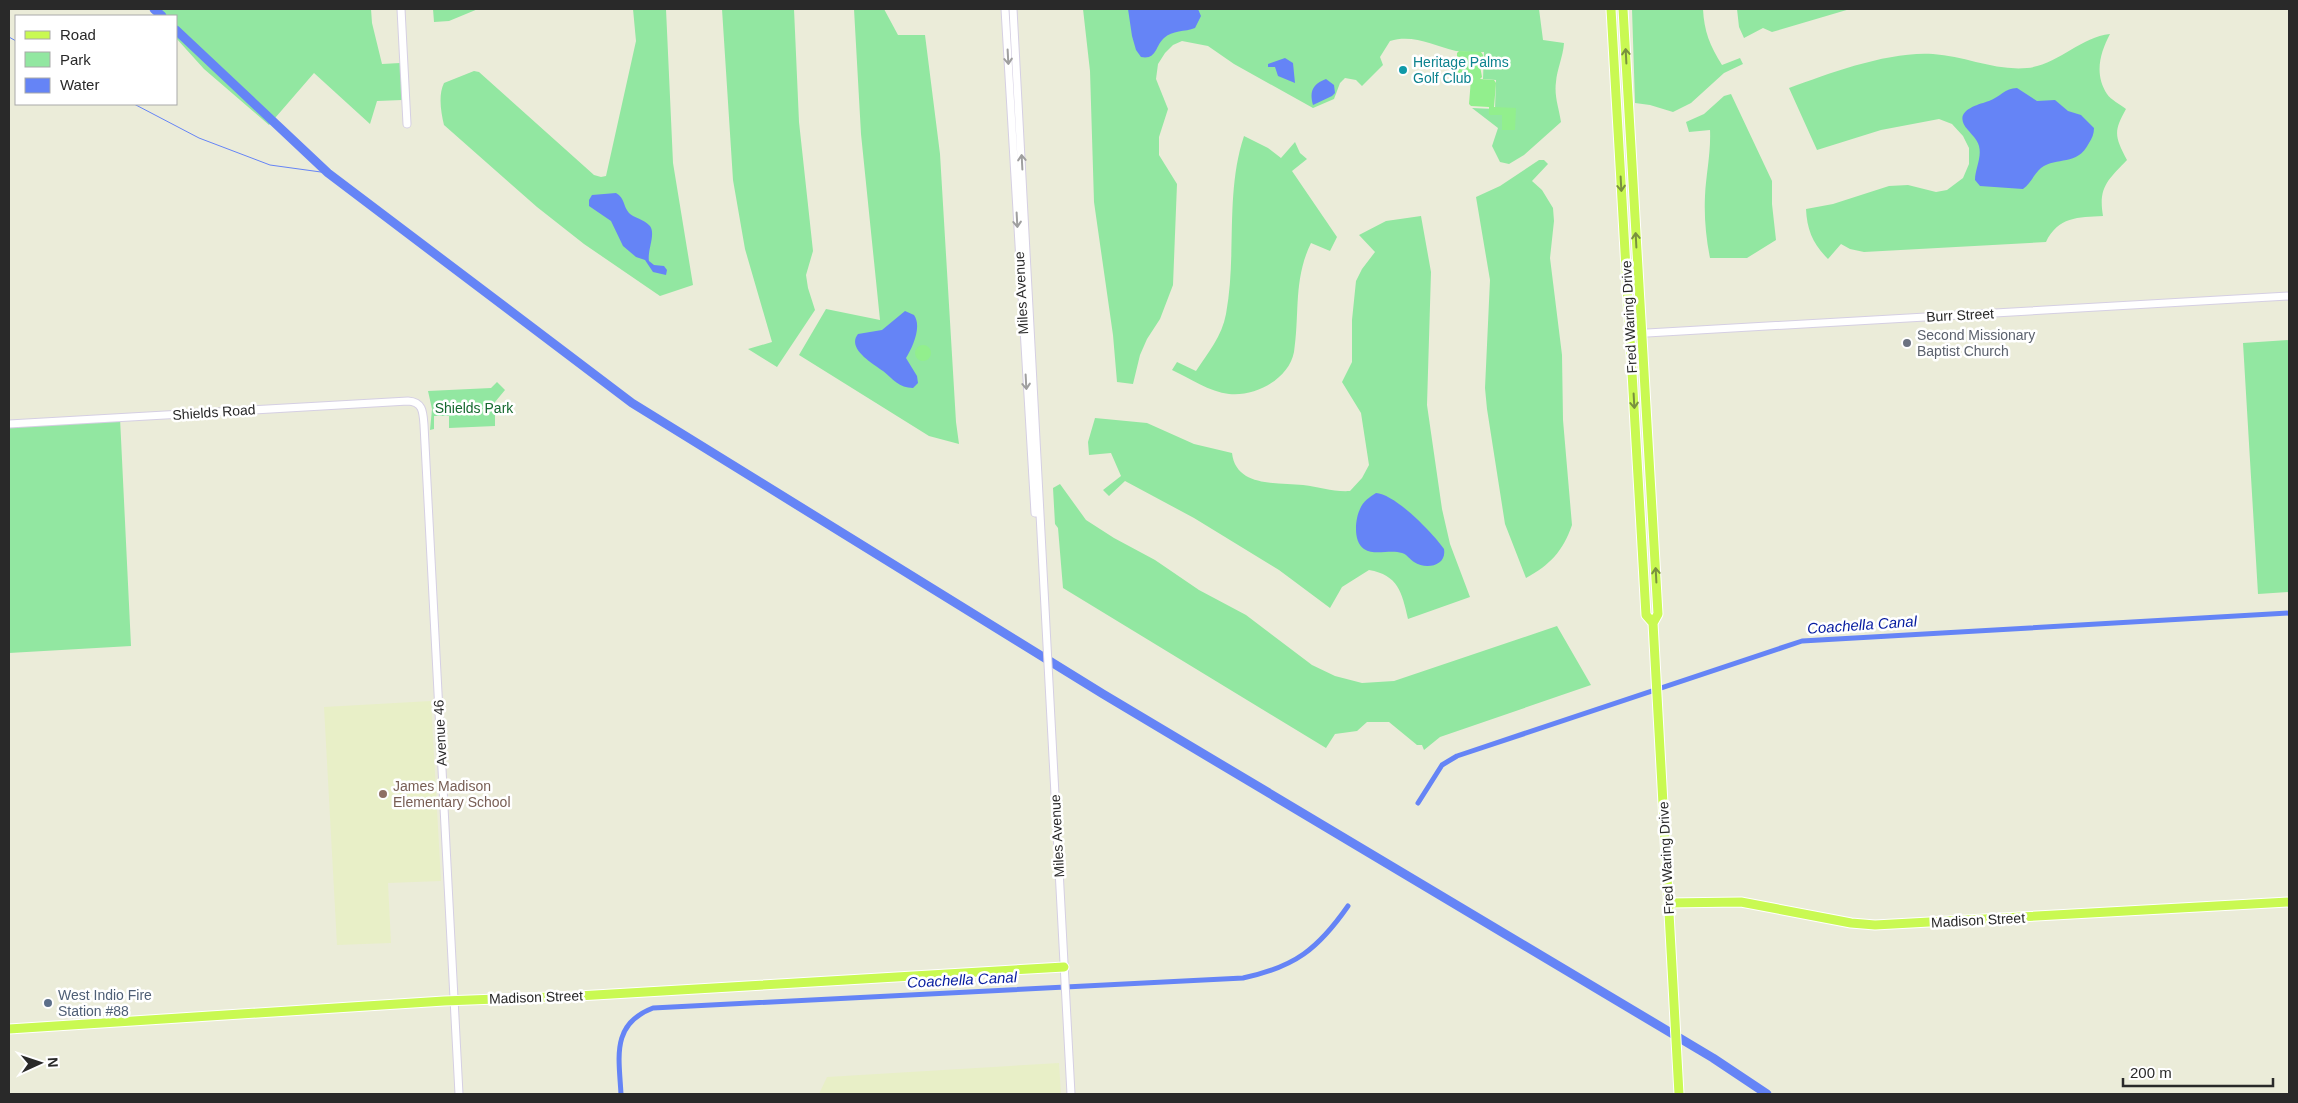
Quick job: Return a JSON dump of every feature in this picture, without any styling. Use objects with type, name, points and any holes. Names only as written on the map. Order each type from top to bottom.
[{"type":"main road","name":"Fred Waring Drive","points":[[1611,9],[1646,615],[1653,623]]},
{"type":"main road","name":"Fred Waring Drive","points":[[1623,9],[1658,614],[1653,623],[1679,1094]]},
{"type":"main road","name":"Madison Street","points":[[1668,903],[1741,902],[1857,924],[1875,925],[2289,902]]},
{"type":"main road","name":"Madison Street","points":[[9,1029],[454,1001],[578,996],[1064,967]]},
{"type":"street","points":[[401,9],[408,124]]},
{"type":"street","name":"Miles Avenue","points":[[1005,9],[1033,488],[1042,578]]},
{"type":"street","name":"Miles Avenue","points":[[1014,9],[1042,578],[1071,1094]]},
{"type":"street","name":"Burr Street","points":[[1630,334],[2289,296]]},
{"type":"street","name":"Shields Road","points":[[9,424],[399,402],[419,404]]},
{"type":"street","name":"Avenue 46","points":[[419,404],[424,425],[459,1094]]},
{"type":"shaded area","name":"James Madison Elementary School","points":[[431,701],[441,881],[388,883],[391,943],[337,945],[324,707]]},
{"type":"shaded area","points":[[1059,1063],[1061,1094],[819,1094],[827,1077]]},
{"type":"green space","points":[[151,9],[371,9],[372,23],[382,64],[400,63],[402,100],[377,101],[370,124],[314,73],[269,125],[204,69],[178,40],[178,15],[156,15]]},
{"type":"green space","points":[[433,9],[478,9],[449,21],[434,22]]},
{"type":"green space","points":[[633,9],[666,9],[673,163],[693,285],[660,296],[584,244],[537,207],[444,125],[441,110],[441,93],[444,83],[474,71],[479,72],[594,175],[606,176],[636,41]]},
{"type":"green space","points":[[722,9],[794,9],[799,122],[813,251],[806,275],[815,310],[777,367],[748,349],[772,342],[745,249],[733,180]]},
{"type":"green space","points":[[854,9],[884,9],[898,35],[925,35],[940,154],[956,422],[959,444],[929,436],[799,355],[826,309],[880,320],[861,134]]},
{"type":"green space","points":[[1083,9],[1539,9],[1543,40],[1564,43],[1556,87],[1561,122],[1524,155],[1509,164],[1500,162],[1492,146],[1498,128],[1472,108],[1495,109],[1496,80],[1483,79],[1484,52],[1456,51],[1423,41],[1407,39],[1390,41],[1380,57],[1383,65],[1362,86],[1356,80],[1345,78],[1340,83],[1334,99],[1313,108],[1234,64],[1208,46],[1182,41],[1173,45],[1158,64],[1156,79],[1168,109],[1159,137],[1159,155],[1177,184],[1173,285],[1160,319],[1147,339],[1140,355],[1133,384],[1117,382],[1113,335],[1094,202],[1090,71]]},
{"type":"green space","points":[[1632,9],[1703,9],[1708,38],[1722,65],[1740,58],[1743,64],[1724,73],[1691,103],[1673,112],[1650,105],[1635,103]]},
{"type":"green space","points":[[1737,9],[1850,9],[1772,32],[1763,28],[1744,38],[1739,27]]},
{"type":"green space","points":[[2110,34],[2101,56],[2101,79],[2107,94],[2126,109],[2119,123],[2117,134],[2120,146],[2127,160],[2110,179],[2103,191],[2103,216],[2077,218],[2063,223],[2056,228],[2046,242],[1864,252],[1850,249],[1841,244],[1828,259],[1818,248],[1809,230],[1806,209],[1833,204],[1889,186],[1908,185],[1936,192],[1947,190],[1963,178],[1969,164],[1969,148],[1963,136],[1952,124],[1939,119],[1881,130],[1817,150],[1789,88],[1860,64],[1879,59],[1916,54],[1945,55],[2003,67],[2027,68],[2049,62],[2089,40]]},
{"type":"green space","points":[[1459,51],[1481,52],[1483,64],[1480,66],[1482,77],[1480,79],[1494,80],[1496,83],[1494,107],[1516,108],[1515,130],[1502,130],[1502,115],[1489,115],[1489,107],[1471,106],[1469,104],[1471,79],[1458,79],[1456,76],[1459,65],[1457,53]]},
{"type":"green space","points":[[1731,94],[1772,181],[1772,204],[1776,240],[1747,258],[1710,258],[1707,243],[1705,204],[1710,130],[1689,132],[1686,122],[1704,114],[1724,96]]},
{"type":"green space","points":[[1244,136],[1268,148],[1281,158],[1295,142],[1300,153],[1307,159],[1292,171],[1337,237],[1330,251],[1311,243],[1305,257],[1299,283],[1296,338],[1291,362],[1278,378],[1260,389],[1239,394],[1229,394],[1207,388],[1172,370],[1177,362],[1196,371],[1214,344],[1224,322],[1231,269],[1235,180]]},
{"type":"green space","points":[[1539,160],[1544,160],[1548,164],[1532,181],[1542,190],[1553,208],[1554,221],[1550,258],[1562,355],[1563,420],[1572,525],[1555,556],[1542,568],[1526,578],[1505,524],[1487,409],[1485,388],[1490,280],[1476,197],[1500,186]]},
{"type":"green space","points":[[1421,216],[1431,272],[1427,405],[1442,509],[1450,544],[1470,597],[1408,619],[1401,593],[1397,586],[1379,572],[1369,570],[1342,587],[1330,608],[1279,570],[1194,518],[1125,481],[1109,496],[1103,490],[1121,476],[1111,453],[1089,455],[1088,442],[1095,418],[1147,423],[1194,444],[1232,453],[1235,464],[1241,472],[1250,478],[1260,481],[1350,491],[1362,478],[1369,465],[1361,413],[1342,382],[1352,362],[1352,320],[1356,281],[1362,269],[1375,252],[1359,235],[1386,221]]},
{"type":"green space","points":[[2289,340],[2289,592],[2258,594],[2243,343]]},
{"type":"green space","points":[[923,345],[929,347],[931,353],[929,359],[923,361],[917,359],[915,353],[917,347]]},
{"type":"green space","name":"Shields Park","points":[[497,382],[505,390],[495,402],[495,426],[449,428],[449,416],[434,416],[434,429],[430,430],[432,409],[428,391],[491,388]]},
{"type":"green space","points":[[120,418],[131,646],[9,653],[9,424]]},
{"type":"green space","points":[[1060,484],[1086,520],[1114,538],[1155,560],[1199,590],[1246,615],[1312,665],[1335,676],[1362,683],[1394,681],[1557,626],[1591,685],[1440,737],[1424,750],[1422,745],[1417,745],[1389,722],[1367,722],[1357,731],[1335,734],[1326,748],[1063,588],[1058,528],[1055,524],[1053,488]]},
{"type":"water","points":[[1128,9],[1198,9],[1201,16],[1195,28],[1167,35],[1153,54],[1141,57],[1136,50],[1132,36]]},
{"type":"water","points":[[1285,58],[1293,63],[1295,83],[1278,76],[1275,67],[1268,67],[1268,64]]},
{"type":"water","points":[[1326,79],[1334,85],[1335,93],[1313,105],[1313,89],[1318,83]]},
{"type":"water","points":[[2017,88],[2037,101],[2055,100],[2068,111],[2081,115],[2094,128],[2093,136],[2079,155],[2047,164],[2036,173],[2023,189],[1980,186],[1975,180],[1980,155],[1979,146],[1962,118],[1973,107],[1993,99],[2009,89]]},
{"type":"water","points":[[616,193],[621,197],[629,213],[645,222],[652,229],[649,261],[654,265],[664,266],[667,270],[666,275],[653,272],[645,260],[636,257],[623,246],[611,221],[589,206],[589,200],[592,195]]},
{"type":"water","points":[[905,311],[914,315],[917,325],[914,342],[906,358],[917,376],[918,383],[913,388],[908,388],[896,382],[863,356],[858,350],[855,340],[858,334],[882,330]]},
{"type":"water","points":[[1376,493],[1384,495],[1403,507],[1431,534],[1444,549],[1444,555],[1439,563],[1424,566],[1414,562],[1402,553],[1373,552],[1360,546],[1356,530],[1358,513],[1365,501]]},
{"type":"waterway","points":[[154,9],[161,15]]},
{"type":"waterway","points":[[178,32],[328,173],[632,403],[1103,694],[1713,1058],[1767,1094]]},
{"type":"waterway","points":[[9,37],[15,40]]},
{"type":"waterway","points":[[136,105],[199,138],[270,165],[328,173]]},
{"type":"waterway","name":"Coachella Canal","points":[[1418,803],[1442,765],[1457,756],[1802,641],[2289,613]]},
{"type":"waterway","name":"Coachella Canal","points":[[621,1094],[619,1055],[620,1043],[624,1032],[639,1015],[653,1008],[1243,978],[1277,968],[1304,954],[1326,934],[1348,906]]},
{"type":"place","name":"Heritage Palms Golf Club","points":[[1403,70]]},
{"type":"place","name":"Second Missionary Baptist Church","points":[[1907,343]]},
{"type":"place","name":"James Madison Elementary School","points":[[383,794]]},
{"type":"place","name":"West Indio Fire Station #88","points":[[48,1003]]}]
